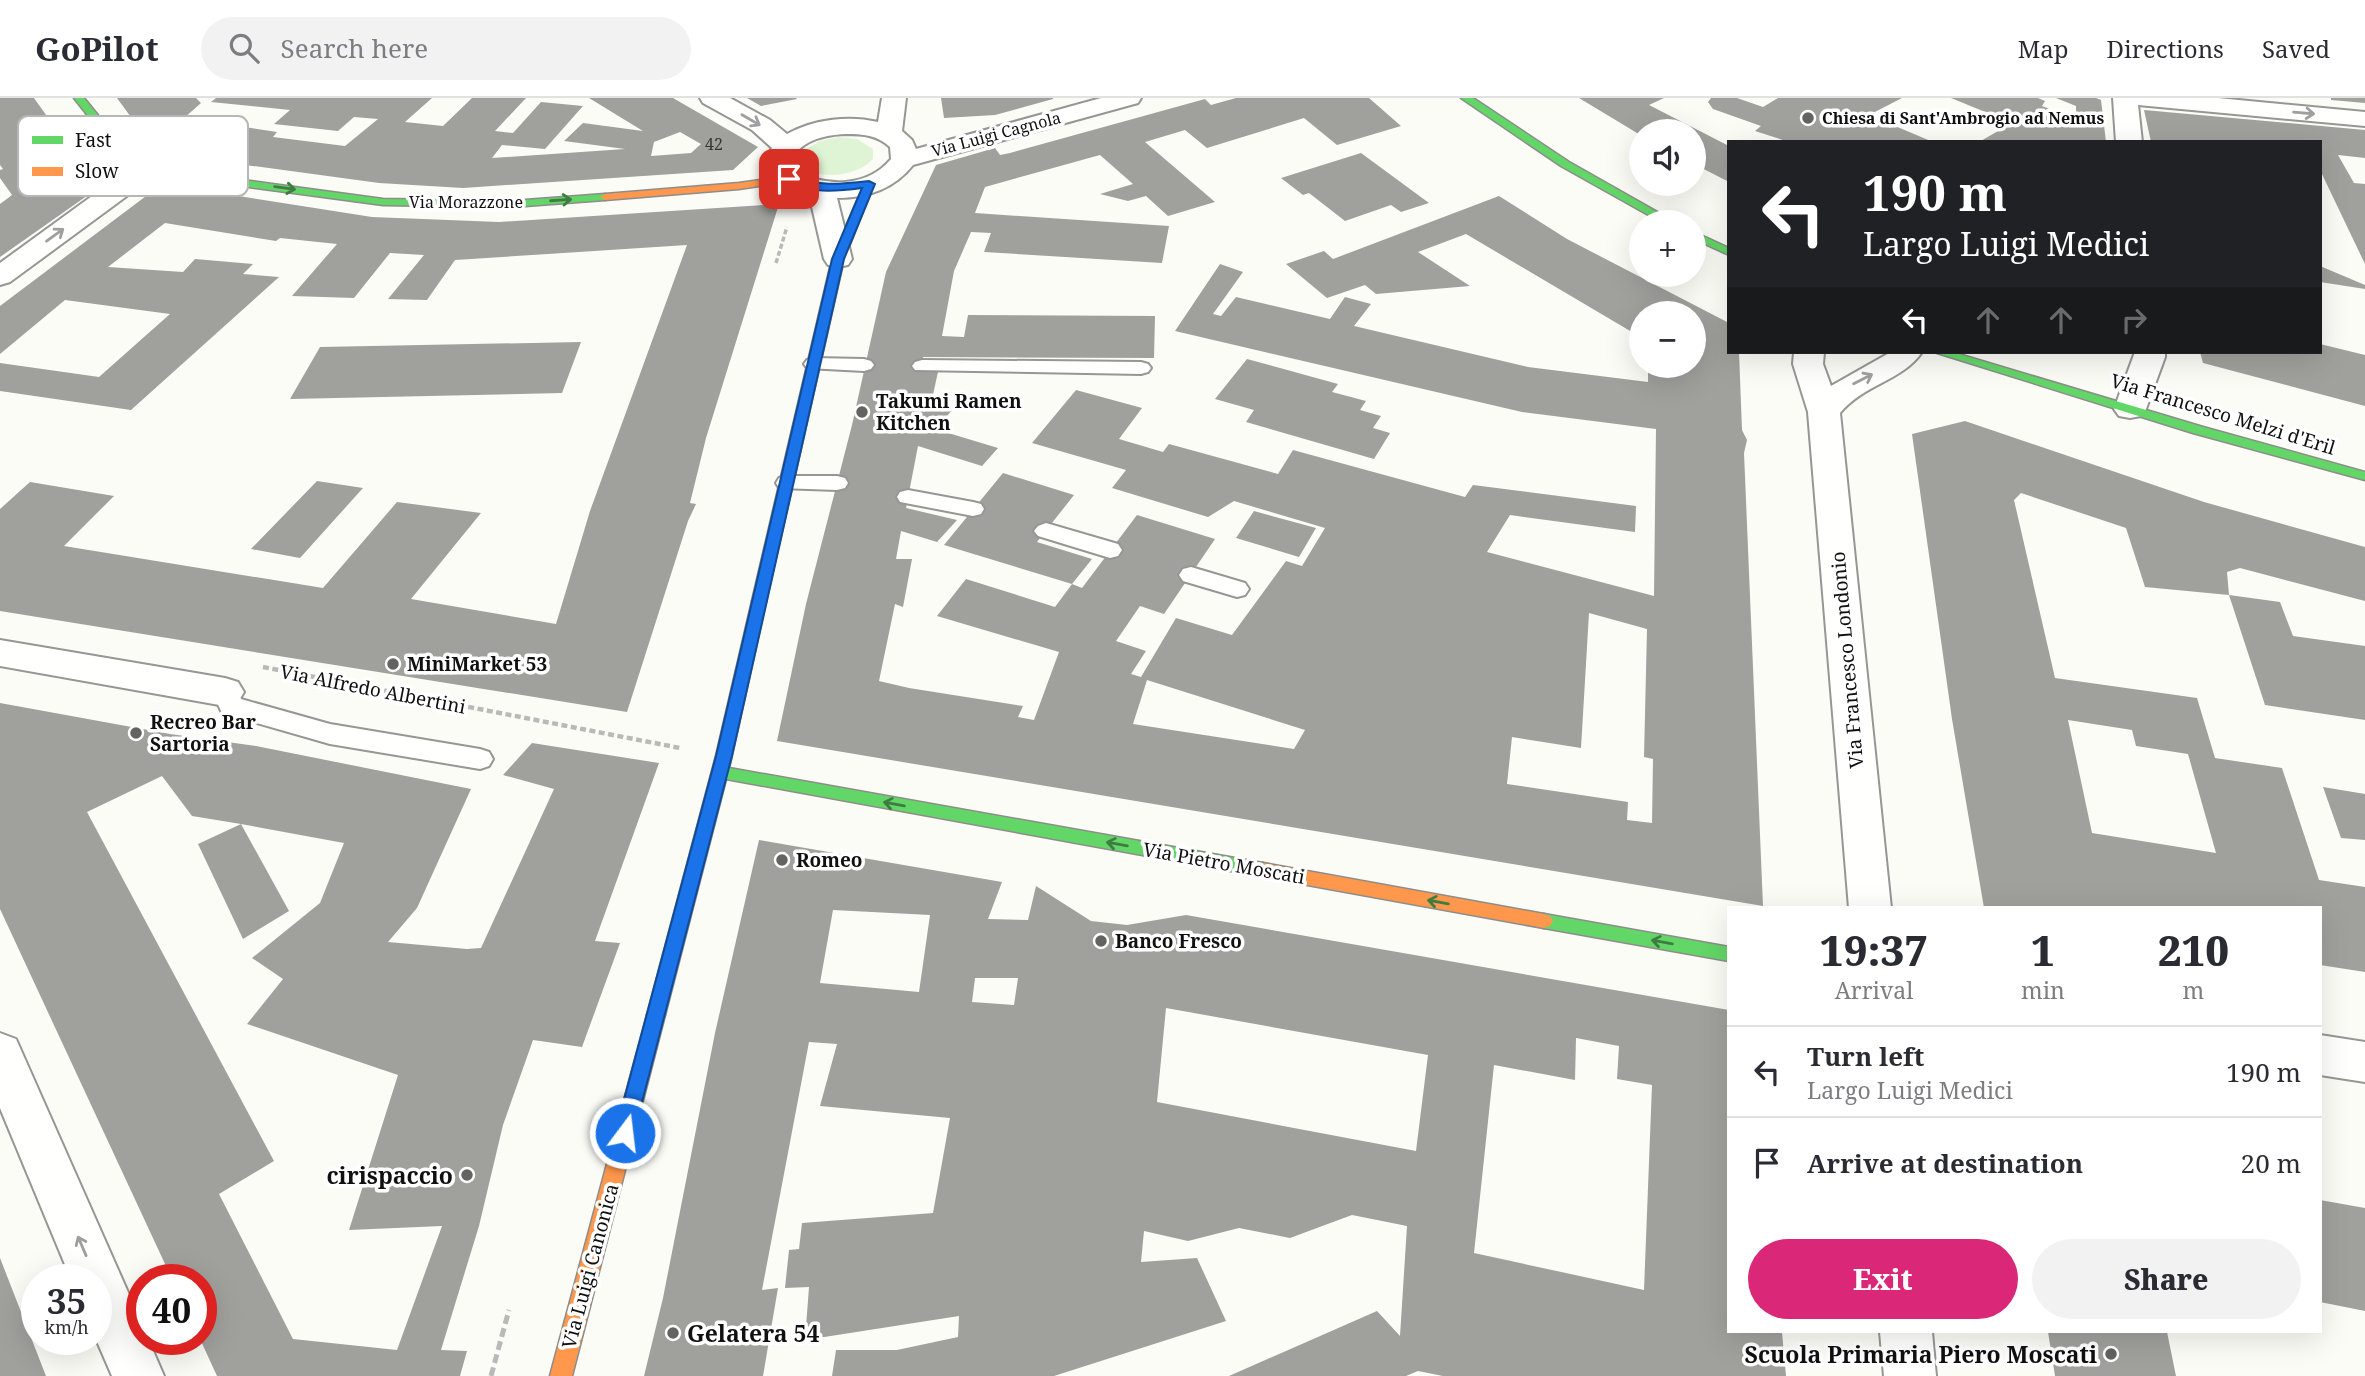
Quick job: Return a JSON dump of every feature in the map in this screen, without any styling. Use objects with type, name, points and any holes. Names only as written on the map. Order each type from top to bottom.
[{"type":"street","points":[[79,98],[93,116]]},
{"type":"street","points":[[712,98],[766,128],[779,137],[785,147]]},
{"type":"street","points":[[889,134],[894,98]]},
{"type":"street","name":"Via Luigi Cagnola","points":[[904,160],[1129,98]]},
{"type":"street","points":[[1466,98],[1583,176],[1647,210]]},
{"type":"street","points":[[2125,98],[2129,140]]},
{"type":"street","points":[[2138,98],[2365,118]]},
{"type":"street","points":[[821,130],[838,101]]},
{"type":"street","points":[[858,127],[889,134],[903,145],[904,160],[895,172],[869,184],[844,189],[820,189],[789,179],[778,166],[780,154],[785,147],[801,137],[821,130],[858,127]]},
{"type":"street","name":"Via Morazzone","points":[[248,184],[383,202],[512,204],[739,186],[789,179]]},
{"type":"street","name":"Via Luigi Canonica","points":[[561,1376],[719,772],[838,259],[869,184]]},
{"type":"street","name":"Via Luigi Canonica","points":[[820,189],[824,196],[838,259]]},
{"type":"street","points":[[0,276],[109,196]]},
{"type":"street","points":[[1706,241],[1727,251]]},
{"type":"street","name":"Via Francesco Londonio","points":[[1809,354],[1808,364],[1824,412],[1870,906]]},
{"type":"street","points":[[1824,412],[1838,394],[1859,380],[1899,362],[1905,354]]},
{"type":"street","name":"Via Francesco Melzi d'Eril","points":[[1947,354],[2365,476]]},
{"type":"street","name":"Via Francesco Melzi d'Eril","points":[[1987,354],[2069,389]]},
{"type":"street","points":[[2130,409],[2150,354]]},
{"type":"street","points":[[0,653],[225,692]]},
{"type":"street","name":"Via Pietro Moscati","points":[[719,772],[1727,954]]},
{"type":"street","points":[[0,1054],[138,1376]]},
{"type":"street","points":[[2322,1055],[2365,1062]]},
{"type":"street","points":[[1906,1333],[1910,1376]]},
{"type":"lane","points":[[814,365],[864,365]]},
{"type":"lane","points":[[922,366],[1141,368]]},
{"type":"lane","points":[[787,483],[836,483]]},
{"type":"lane","points":[[908,497],[973,509]]},
{"type":"lane","points":[[1046,531],[1111,550]]},
{"type":"lane","points":[[1191,575],[1237,589]]},
{"type":"lane","points":[[225,692],[231,706],[330,734],[480,760]]},
{"type":"path","points":[[776,263],[789,222]]},
{"type":"path","name":"Via Alfredo Albertini","points":[[225,692],[260,667],[671,746]]},
{"type":"path","points":[[491,1376],[509,1310]]},
{"type":"green space","points":[[839,137],[857,139],[873,149],[873,159],[857,170],[836,175],[815,172],[800,162],[801,152],[820,141]]},
{"type":"building","points":[[0,98],[34,98],[47,116],[18,116],[18,196],[87,196],[0,257],[0,204],[12,195],[0,178],[0,170],[3,169],[0,165]]},
{"type":"building","points":[[117,98],[196,98],[201,103],[186,116],[130,116]]},
{"type":"building","points":[[216,98],[432,98],[405,122],[443,126],[472,98],[526,98],[495,131],[513,133],[541,102],[583,106],[545,149],[502,145],[492,158],[625,149],[564,141],[583,123],[643,131],[589,98],[673,98],[758,147],[733,170],[463,188],[379,183],[248,165],[248,128],[277,132],[273,137],[345,146],[378,119],[354,117],[338,131],[274,124],[290,110],[211,102]],"holes":[[[680,132],[701,144],[691,153],[651,156],[654,142]]]},
{"type":"building","points":[[747,98],[796,98],[797,99],[761,106]]},
{"type":"building","points":[[941,98],[1053,99],[995,115],[944,118]]},
{"type":"building","points":[[1236,98],[1369,98],[1401,126],[1337,145],[1304,118],[1207,148],[1185,130],[1145,142],[1215,202],[1168,216],[1146,196],[1128,201],[1100,194],[1133,184],[1100,155],[985,187],[975,213],[1169,226],[1162,263],[984,252],[991,233],[971,232],[954,271],[942,336],[964,337],[968,315],[1155,316],[1154,358],[923,357],[921,371],[938,372],[932,399],[956,406],[935,429],[998,448],[982,466],[918,446],[906,508],[957,520],[937,542],[901,531],[896,559],[912,559],[903,607],[895,604],[879,681],[1023,706],[1018,717],[1034,720],[1059,652],[937,616],[966,579],[1055,607],[1072,584],[1082,588],[1137,515],[1215,539],[1164,614],[1140,606],[1116,641],[1146,651],[1131,674],[1141,677],[1176,618],[1232,635],[1286,561],[1302,566],[1325,528],[1234,501],[1208,517],[1112,488],[1126,470],[1032,443],[1076,390],[1142,408],[1119,439],[1163,452],[1169,444],[1278,474],[1293,450],[1465,497],[1473,485],[1636,506],[1635,532],[1510,515],[1487,552],[1654,596],[1656,429],[1522,412],[1175,331],[1220,264],[1243,272],[1213,314],[1221,316],[1236,297],[1330,319],[1345,297],[1371,304],[1354,326],[1528,367],[1648,382],[1648,378],[1706,378],[1706,311],[1727,322],[1727,354],[1739,354],[1742,430],[1747,440],[1744,453],[1763,906],[777,741],[806,604],[852,425],[886,272],[936,165],[995,148],[1000,155],[1205,99],[1211,105]],"holes":[[[1589,613],[1647,629],[1644,757],[1653,759],[1652,823],[1627,820],[1628,802],[1507,784],[1512,737],[1581,748]],[[1147,680],[1305,730],[1294,749],[1133,724]]]},
{"type":"building","points":[[1579,98],[1664,98],[1649,105],[1676,119],[1629,119],[1629,128]]},
{"type":"building","name":"Chiesa di Sant'Ambrogio ad Nemus","points":[[1711,98],[1737,98],[1763,107],[1778,98],[1902,98],[1869,115],[1928,140],[1783,140],[1755,131],[1761,126],[1713,109],[1708,102]]},
{"type":"building","points":[[1951,98],[2038,98],[2045,101],[2042,106],[2076,119],[2076,106],[2056,98],[2096,98],[2101,100],[2106,140],[1982,140],[2012,123]]},
{"type":"building","points":[[2365,98],[2365,103],[2331,100]]},
{"type":"building","points":[[2144,110],[2365,130],[2365,158],[2338,155],[2354,183],[2365,184],[2365,264],[2322,174],[2322,140],[2151,140]]},
{"type":"building","points":[[1706,134],[1727,145],[1727,181],[1706,170]]},
{"type":"building","points":[[1361,153],[1429,203],[1401,212],[1391,205],[1345,221],[1309,193],[1303,195],[1281,178]]},
{"type":"building","points":[[146,196],[238,196],[372,217],[499,222],[779,204],[706,438],[690,503],[696,504],[688,521],[627,712],[0,611],[0,509],[30,482],[114,496],[64,546],[323,588],[397,502],[481,513],[411,599],[556,624],[590,511],[687,245],[455,260],[427,300],[388,299],[424,255],[390,253],[354,298],[292,296],[337,244],[280,238],[276,241],[165,223],[108,267],[183,272],[195,259],[253,264],[243,274],[279,277],[131,410],[0,391],[0,363],[99,377],[170,314],[65,300],[0,354],[0,306]]},
{"type":"building","points":[[1499,196],[1567,239],[1629,271],[1629,287],[1660,287],[1687,301],[1629,301],[1629,330],[1466,234],[1418,252],[1470,286],[1376,294],[1365,285],[1327,298],[1286,264],[1324,251],[1333,259]]},
{"type":"building","points":[[2322,267],[2365,285],[2365,289],[2322,282]]},
{"type":"building","points":[[581,342],[562,393],[290,399],[320,347]]},
{"type":"building","points":[[2322,344],[2365,355],[2365,406],[2203,363],[2201,354],[2322,354]]},
{"type":"building","points":[[1247,359],[1338,384],[1332,392],[1366,401],[1360,410],[1381,416],[1373,428],[1390,433],[1374,459],[1246,422],[1254,410],[1215,399]]},
{"type":"building","points":[[1965,421],[2204,502],[2365,547],[2365,601],[2240,568],[2227,572],[2229,595],[2145,587],[2126,528],[2021,493],[2014,500],[2055,678],[2197,698],[2215,758],[2282,768],[2319,880],[2365,887],[2365,972],[2322,965],[2322,906],[1984,906],[1952,719],[1912,434]],"holes":[[[2068,720],[2132,730],[2136,746],[2188,754],[2216,853],[2092,833]]]},
{"type":"building","points":[[1003,473],[1074,495],[1037,542],[1092,559],[1072,584],[944,545]]},
{"type":"building","points":[[317,481],[363,488],[300,558],[251,549]]},
{"type":"building","points":[[1254,511],[1316,528],[1299,557],[1236,538]]},
{"type":"building","points":[[2229,595],[2280,602],[2293,636],[2365,646],[2365,720],[2265,705]]},
{"type":"building","points":[[0,703],[170,734],[256,746],[471,789],[417,908],[388,942],[481,948],[554,789],[503,775],[532,743],[659,763],[595,941],[620,943],[582,1047],[533,1040],[503,1125],[479,1226],[441,1350],[467,1351],[460,1376],[217,1376],[207,1355],[217,1355],[217,1264],[165,1264],[0,909]],"holes":[[[162,776],[192,816],[344,843],[320,903],[252,958],[283,979],[247,1024],[398,1075],[349,1230],[442,1226],[397,1350],[293,1339],[219,1194],[274,1161],[87,812]]]},
{"type":"building","points":[[2323,787],[2365,794],[2365,840],[2341,838]]},
{"type":"building","points":[[241,824],[289,911],[243,939],[198,844]]},
{"type":"building","points":[[759,840],[1002,882],[988,919],[1028,920],[1036,886],[1091,921],[1127,925],[1186,915],[1727,1010],[1727,1333],[1782,1333],[1786,1376],[1443,1376],[1418,1371],[1406,1376],[1229,1376],[1377,1311],[1400,1336],[1407,1226],[1352,1215],[1290,1238],[1239,1228],[1188,1241],[1144,1231],[1141,1262],[1197,1258],[1226,1321],[1054,1376],[832,1376],[836,1350],[897,1350],[958,1337],[959,1316],[805,1340],[809,1287],[785,1288],[789,1250],[799,1249],[802,1223],[933,1213],[950,1118],[820,1106],[837,1044],[809,1042],[762,1290],[778,1288],[763,1376],[644,1376],[663,1298],[715,1033]],"holes":[[[833,910],[930,915],[919,992],[820,983]],[[975,978],[1018,978],[1014,1005],[972,1002]],[[1166,1008],[1428,1055],[1416,1151],[1157,1102]],[[1576,1038],[1619,1046],[1617,1079],[1652,1085],[1644,1290],[1474,1253],[1494,1065],[1575,1080]]]},
{"type":"building","points":[[2322,1200],[2365,1208],[2365,1311],[2322,1302]]},
{"type":"building","points":[[0,1258],[21,1312],[21,1355],[38,1355],[46,1376],[0,1376]]},
{"type":"building","name":"Scuola Primaria Piero Moscati","points":[[2048,1333],[2167,1333],[2176,1376],[2055,1376]]},
{"type":"traffic: fast","points":[[79,98],[93,116]]},
{"type":"traffic: fast","points":[[1466,98],[1565,164],[1647,210]]},
{"type":"traffic: fast","points":[[248,184],[383,202],[512,204],[605,197]]},
{"type":"traffic: fast","points":[[1706,241],[1727,251]]},
{"type":"traffic: fast","points":[[1947,354],[2198,430],[2365,476]]},
{"type":"traffic: fast","points":[[656,1015],[724,756],[759,601]]},
{"type":"traffic: fast","points":[[719,772],[1263,870]]},
{"type":"traffic: fast","points":[[1544,921],[1727,954]]},
{"type":"traffic: slow","points":[[605,197],[789,179]]},
{"type":"traffic: slow","points":[[759,601],[838,259],[869,184]]},
{"type":"traffic: slow","points":[[1263,870],[1544,921]]},
{"type":"traffic: slow","points":[[561,1376],[656,1015]]},
{"type":"place","name":"Chiesa di Sant'Ambrogio ad Nemus","points":[[1808,118]]},
{"type":"place","name":"Takumi Ramen Kitchen","points":[[862,412]]},
{"type":"place","name":"MiniMarket 53","points":[[393,664]]},
{"type":"place","name":"Recreo Bar Sartoria","points":[[136,733]]},
{"type":"place","name":"Romeo","points":[[782,860]]},
{"type":"place","name":"Banco Fresco","points":[[1101,941]]},
{"type":"place","name":"cirispaccio","points":[[467,1175]]},
{"type":"place","name":"Gelatera 54","points":[[673,1333]]},
{"type":"place","name":"Scuola Primaria Piero Moscati","points":[[2111,1354]]},
{"type":"route","points":[[625,1133],[724,756],[838,259],[858,205],[869,184],[827,189],[812,188],[789,179]]}]
